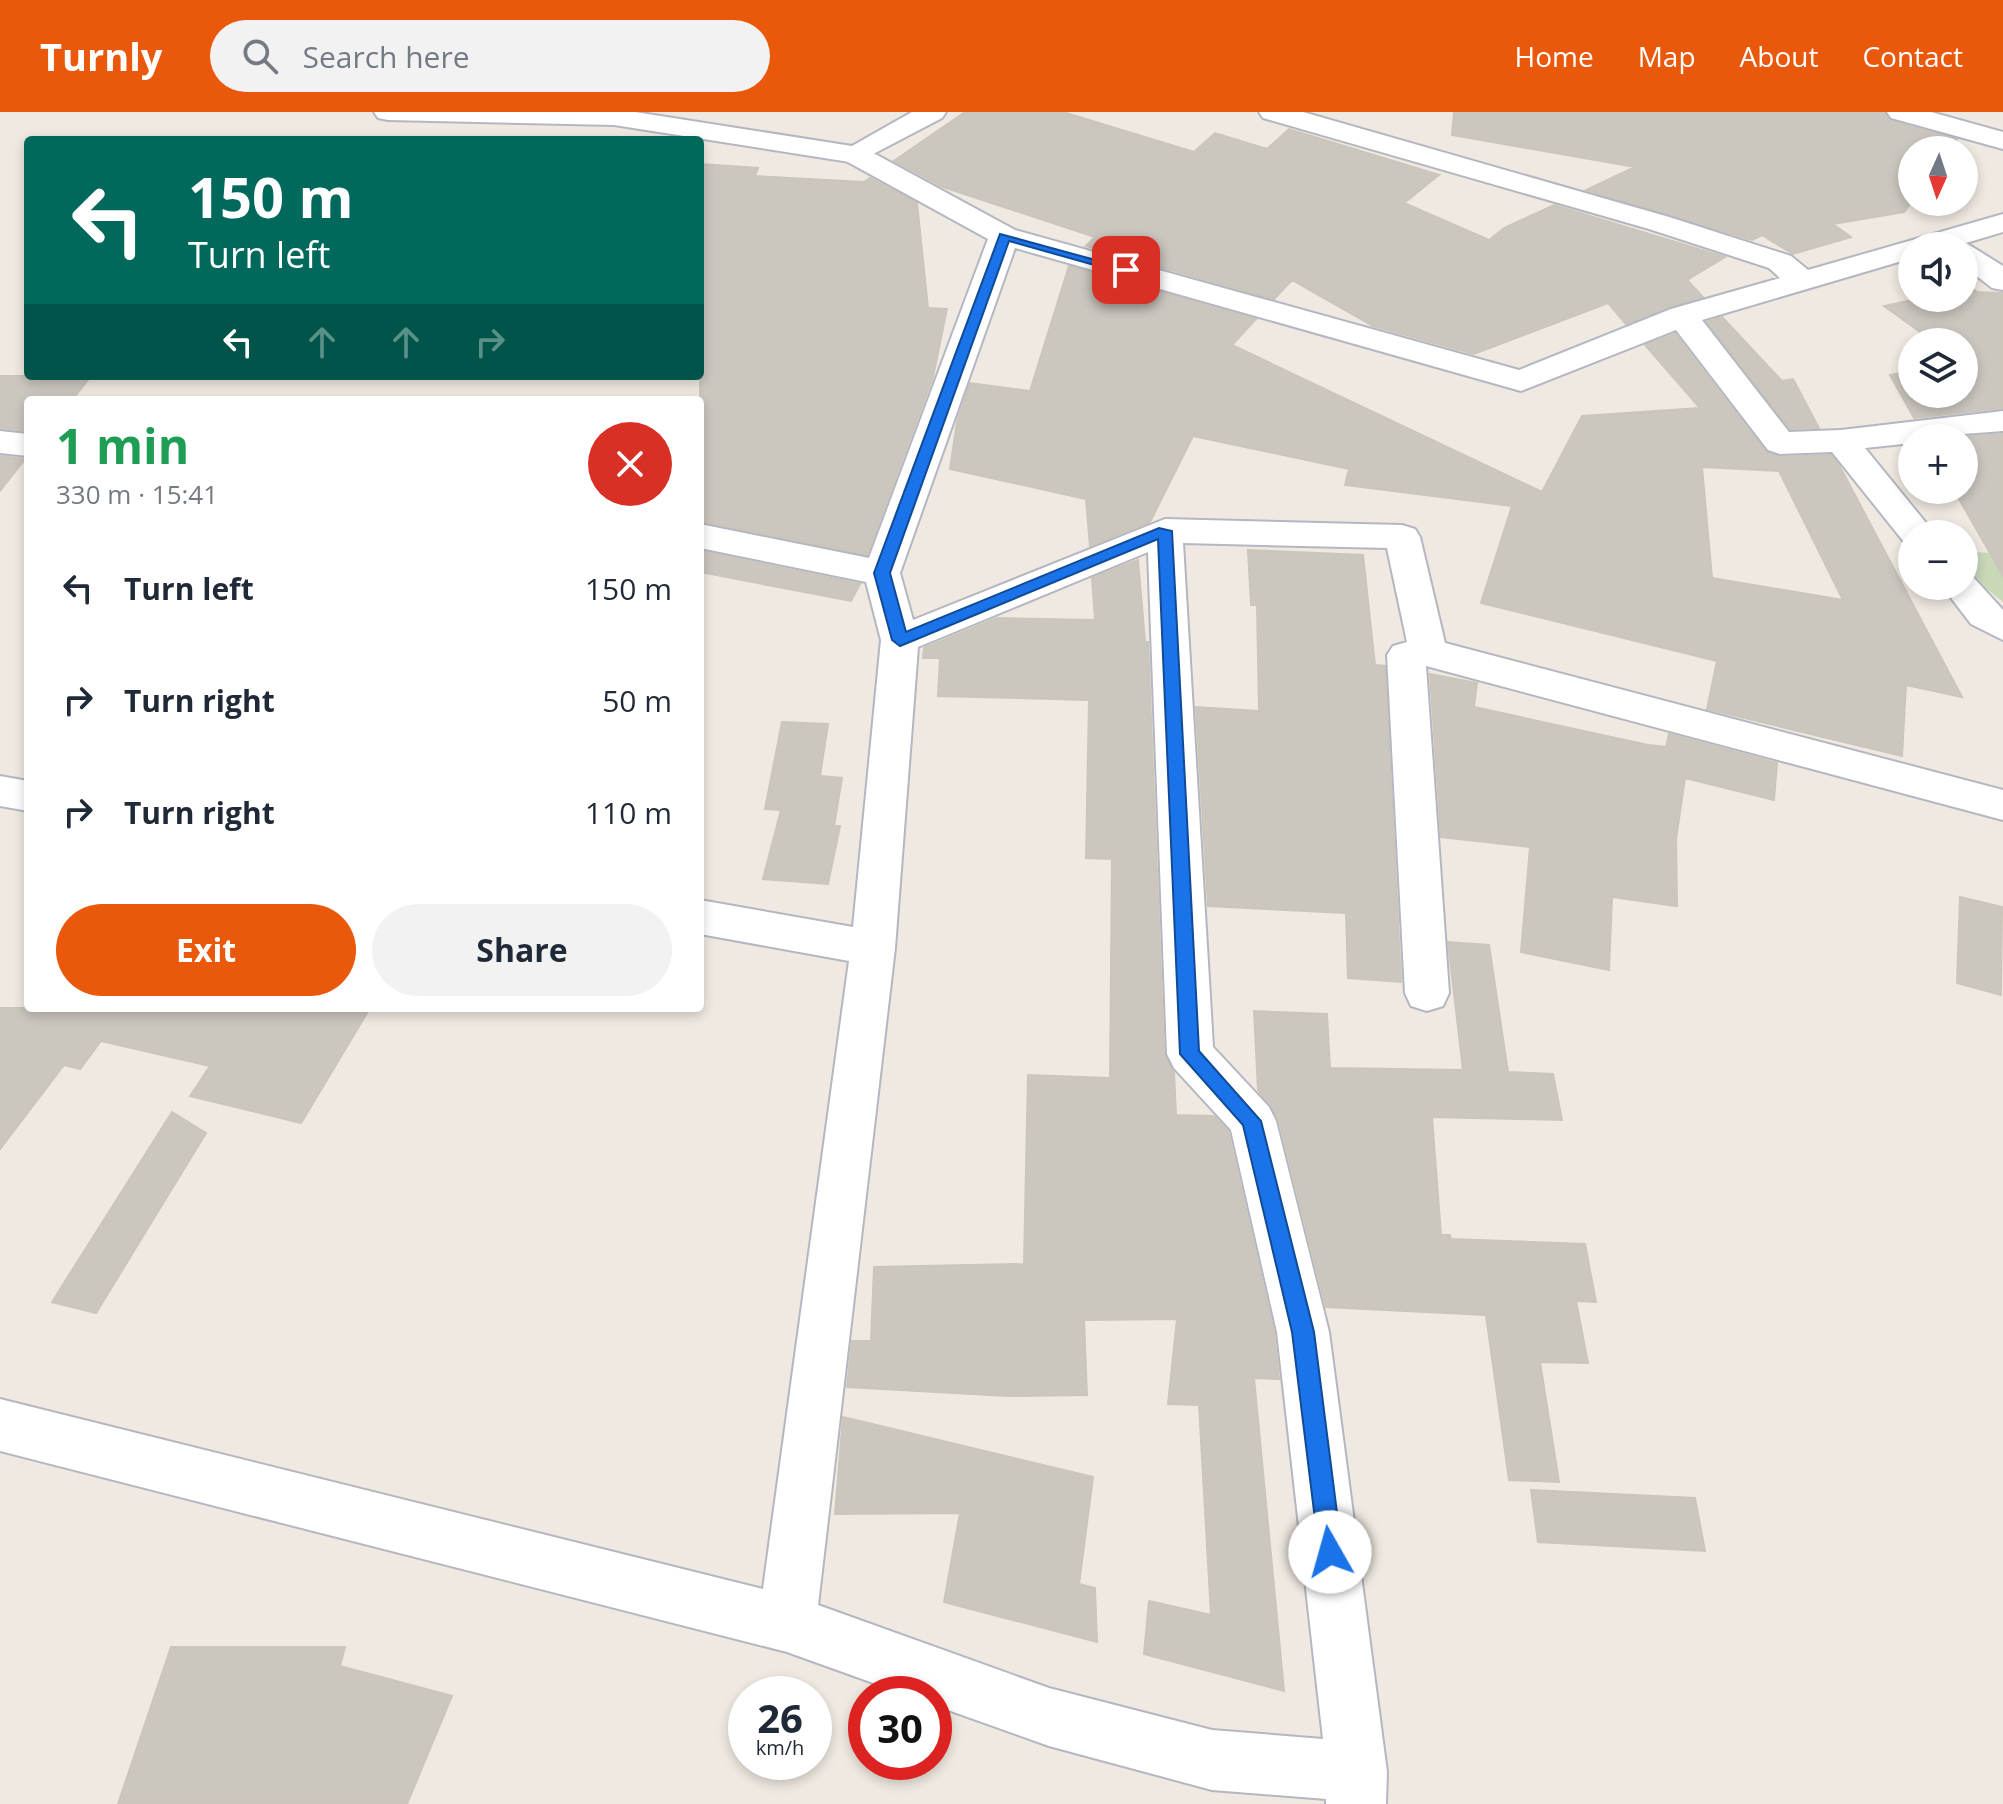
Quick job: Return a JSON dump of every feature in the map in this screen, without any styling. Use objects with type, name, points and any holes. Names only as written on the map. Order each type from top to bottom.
[{"type":"street","points":[[388,112],[612,115],[856,155],[1004,236],[1521,381],[1682,316],[1898,253]]},
{"type":"street","points":[[856,155],[932,112]]},
{"type":"street","points":[[1273,112],[1675,228],[1780,262],[1803,281]]},
{"type":"street","points":[[1901,112],[2003,141]]},
{"type":"street","points":[[1978,233],[2003,223]]},
{"type":"street","points":[[787,1623],[873,948],[900,640],[882,573],[1004,236]]},
{"type":"street","points":[[1978,265],[2003,281]]},
{"type":"street","points":[[1682,316],[1780,443],[1841,441],[2003,421]]},
{"type":"street","points":[[1841,441],[1906,520]]},
{"type":"street","points":[[0,442],[24,445]]},
{"type":"street","points":[[900,640],[1165,531],[1402,537],[1428,652]]},
{"type":"street","points":[[0,1425],[787,1623],[1049,1717],[1212,1760],[1357,1788],[1303,1332],[1252,1121],[1190,1054],[1165,531]]},
{"type":"street","points":[[704,537],[882,573]]},
{"type":"street","points":[[1972,600],[1984,615],[2003,627]]},
{"type":"street","points":[[1427,993],[1406,655],[1428,652],[2003,805]]},
{"type":"street","points":[[0,791],[24,795]]},
{"type":"street","points":[[704,918],[873,948]]},
{"type":"green space","points":[[1978,552],[2003,554],[2003,602],[1978,582]]},
{"type":"building","points":[[965,112],[1063,112],[1194,152],[1215,133],[1267,149],[1289,129],[1439,175],[1404,203],[1489,240],[1504,228],[1554,205],[1725,257],[1687,280],[1703,297],[1626,324],[1608,303],[1474,354],[1373,326],[1292,280],[1274,299],[1086,246],[1095,237],[943,187],[894,161]]},
{"type":"building","points":[[1454,112],[1884,112],[1890,121],[1946,136],[1898,136],[1898,213],[1833,224],[1851,237],[1793,254],[1762,235],[1752,240],[1586,190],[1635,167],[1452,135]]},
{"type":"building","points":[[704,164],[758,168],[755,176],[864,182],[870,178],[917,203],[928,308],[947,309],[933,377],[867,555],[704,522],[704,396],[700,396],[700,380],[704,380]]},
{"type":"building","points":[[1069,266],[1256,319],[1232,345],[1542,492],[1582,416],[1700,408],[1645,345],[1675,334],[1766,452],[1780,457],[1831,455],[1839,465],[1898,576],[1898,600],[1911,600],[1962,697],[1906,685],[1902,756],[1707,709],[1717,661],[1481,603],[1512,506],[1345,485],[1349,469],[1193,436],[1150,522],[1090,546],[1086,499],[950,469],[957,422],[970,383],[1030,391]],"holes":[[[1702,467],[1779,471],[1843,600],[1712,578]]]},
{"type":"building","points":[[1978,292],[2003,293],[2003,408],[1914,418],[1908,408],[1978,408],[1978,328],[1915,328],[1884,306],[1898,303],[1898,312],[1978,312]]},
{"type":"building","points":[[1722,317],[1782,381],[1793,379],[1819,428],[1790,429],[1707,322]]},
{"type":"building","points":[[1898,374],[1898,389],[1890,375]]},
{"type":"building","points":[[0,376],[24,376],[24,380],[88,380],[75,396],[24,396],[24,431],[0,428]]},
{"type":"building","points":[[2003,434],[2003,576],[1978,532],[1978,520],[1971,520],[1962,504],[1978,504],[1978,436]]},
{"type":"building","points":[[0,456],[24,459],[24,460],[0,491]]},
{"type":"building","points":[[1248,550],[1363,555],[1375,665],[1385,666],[1401,982],[1348,978],[1346,913],[1208,906],[1196,707],[1259,711],[1257,605],[1251,605]]},
{"type":"building","points":[[704,552],[860,584],[851,601],[704,573]]},
{"type":"building","points":[[1138,560],[1145,642],[1148,642],[1164,1054],[1174,1072],[1176,1115],[1214,1116],[1228,1131],[1274,1332],[1279,1379],[1254,1378],[1284,1691],[1144,1654],[1149,1601],[1211,1615],[1199,1405],[1168,1404],[1177,1319],[1084,1320],[1087,1395],[1008,1396],[847,1387],[852,1341],[871,1341],[874,1267],[1024,1264],[1028,1075],[1110,1078],[1112,859],[1086,858],[1089,700],[938,696],[940,658],[923,658],[924,648],[997,618],[1095,620],[1092,578]]},
{"type":"building","points":[[1430,674],[1477,683],[1474,707],[1648,745],[1666,747],[1669,734],[1777,763],[1774,800],[1685,778],[1676,839],[1677,906],[1612,897],[1609,970],[1521,952],[1530,847],[1441,837]]},
{"type":"building","points":[[782,722],[828,724],[820,776],[842,778],[834,826],[840,826],[828,884],[763,879],[781,810],[765,809]]},
{"type":"building","points":[[1960,897],[2002,907],[2001,995],[1957,983]]},
{"type":"building","points":[[1448,942],[1489,945],[1508,1072],[1553,1074],[1562,1120],[1432,1117],[1441,1235],[1450,1235],[1451,1239],[1585,1244],[1596,1302],[1576,1301],[1588,1363],[1540,1362],[1559,1482],[1509,1480],[1486,1315],[1326,1307],[1279,1120],[1258,1090],[1254,1011],[1327,1014],[1330,1068],[1463,1070]]},
{"type":"building","points":[[0,1008],[24,1008],[24,1012],[368,1012],[301,1123],[190,1096],[210,1066],[101,1041],[80,1069],[64,1065],[0,1149]]},
{"type":"building","points":[[172,1112],[206,1133],[96,1313],[52,1302]]},
{"type":"building","points":[[843,1417],[1093,1477],[1079,1584],[1095,1588],[1097,1642],[944,1602],[960,1513],[835,1514]]},
{"type":"building","points":[[1531,1490],[1695,1498],[1705,1551],[1538,1542]]},
{"type":"building","points":[[171,1647],[345,1647],[340,1666],[452,1696],[407,1804],[118,1804]]},
{"type":"route","points":[[1126,270],[1004,236],[882,573],[900,640],[1165,531],[1190,1054],[1252,1121],[1303,1332],[1330,1552]]}]
